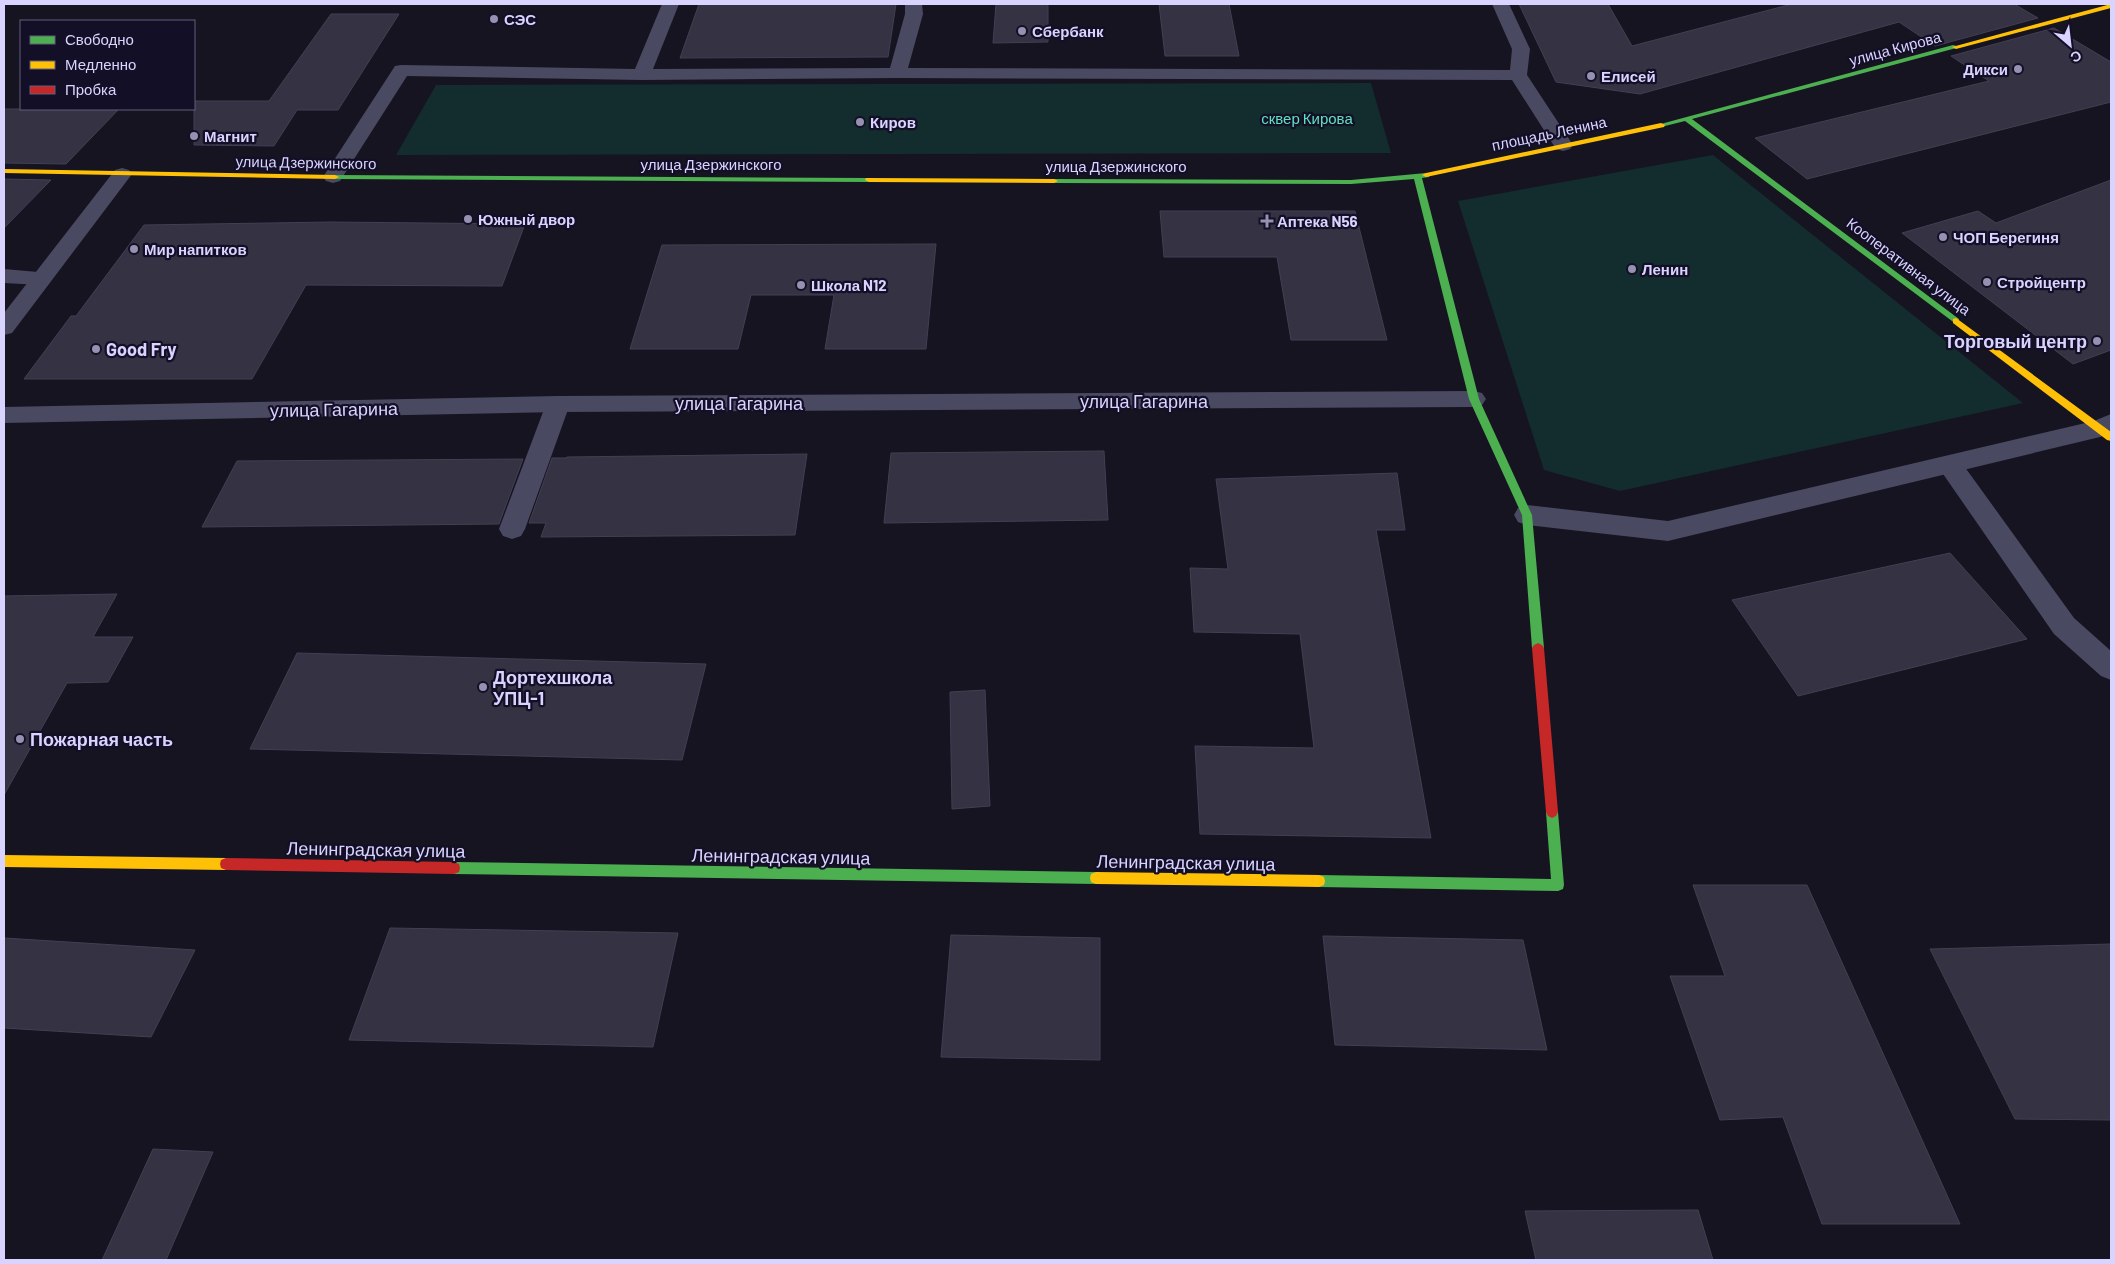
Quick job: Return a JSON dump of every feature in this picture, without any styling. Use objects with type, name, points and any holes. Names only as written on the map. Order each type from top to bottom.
[{"type":"main road","name":"улица Кирова","points":[[1687,119],[2111,6]]},
{"type":"main road","name":"площадь Ленина","points":[[1418,177],[1687,119]]},
{"type":"main road","name":"Кооперативная улица","points":[[1687,119],[2107,429]]},
{"type":"main road","name":"улица Дзержинского","points":[[4,171],[333,178],[1351,182],[1418,177]]},
{"type":"main road","points":[[1418,177],[1474,400],[1527,515]]},
{"type":"main road","name":"Ленинградская улица","points":[[4,861],[1558,885],[1527,515]]},
{"type":"street","points":[[642,75],[670,4]]},
{"type":"street","points":[[897,73],[914,14],[914,4]]},
{"type":"street","points":[[1501,4],[1520,50],[1518,76],[1563,145]]},
{"type":"street","points":[[333,178],[400,70],[642,75],[897,73],[1518,76]]},
{"type":"street","points":[[4,328],[122,174]]},
{"type":"street","points":[[4,276],[41,278]]},
{"type":"street","name":"улица Гагарина","points":[[4,415],[558,404],[1474,400]]},
{"type":"street","points":[[512,528],[558,404]]},
{"type":"street","points":[[1527,515],[1668,531],[2107,429]]},
{"type":"street","points":[[1950,466],[2064,626],[2111,668]]},
{"type":"green space","name":"сквер Кирова","points":[[1371,83],[1391,153],[396,155],[436,85]]},
{"type":"green space","points":[[1713,155],[2023,403],[1620,491],[1544,470],[1458,201]]},
{"type":"building","points":[[699,4],[896,4],[888,57],[680,58]]},
{"type":"building","points":[[996,4],[1048,4],[1048,42],[993,43]]},
{"type":"building","points":[[1159,4],[1229,4],[1239,56],[1165,56]]},
{"type":"building","points":[[1519,4],[1608,4],[1632,46],[1792,4],[2014,4],[2038,18],[1935,46],[1899,22],[1640,94],[1556,82]]},
{"type":"building","points":[[331,14],[399,14],[338,110],[297,110],[274,146],[194,145],[195,101],[269,101]]},
{"type":"building","points":[[2054,28],[2111,62],[2111,102],[1807,179],[1755,138],[1989,81],[1951,56]]},
{"type":"building","points":[[4,109],[118,110],[66,164],[4,163]]},
{"type":"building","points":[[4,179],[51,180],[4,228]]},
{"type":"building","points":[[2111,180],[2111,350],[2073,364],[1902,233],[1978,211],[1996,223]]},
{"type":"building","points":[[1160,211],[1355,211],[1387,340],[1291,340],[1277,257],[1164,257]]},
{"type":"building","points":[[331,222],[525,224],[502,286],[306,285],[252,379],[24,379],[71,316],[76,316],[144,225]]},
{"type":"building","points":[[936,244],[926,349],[825,349],[834,295],[751,295],[738,349],[630,349],[662,245]]},
{"type":"building","points":[[1104,451],[1108,520],[884,523],[891,453]]},
{"type":"building","points":[[807,454],[795,535],[541,537],[546,523],[529,523],[552,458]]},
{"type":"building","points":[[523,459],[499,524],[202,527],[237,461]]},
{"type":"building","points":[[1397,473],[1405,530],[1376,530],[1431,838],[1200,834],[1195,746],[1314,748],[1300,634],[1194,632],[1190,568],[1228,569],[1216,479]]},
{"type":"building","points":[[1950,553],[2027,639],[1798,696],[1732,600]]},
{"type":"building","name":"Пожарная часть","points":[[117,594],[93,637],[133,637],[108,682],[67,683],[4,795],[4,596]]},
{"type":"building","points":[[297,653],[706,664],[682,760],[250,749]]},
{"type":"building","points":[[985,690],[990,806],[952,809],[950,692]]},
{"type":"building","points":[[1693,885],[1807,885],[1960,1224],[1822,1224],[1783,1117],[1720,1120],[1670,976],[1725,976]]},
{"type":"building","points":[[390,928],[678,933],[653,1047],[349,1040]]},
{"type":"building","points":[[951,935],[1100,938],[1100,1060],[941,1057]]},
{"type":"building","points":[[1323,936],[1523,940],[1547,1050],[1335,1045]]},
{"type":"building","points":[[4,938],[195,950],[151,1037],[4,1028]]},
{"type":"building","points":[[2111,944],[2111,1120],[2015,1119],[1930,949]]},
{"type":"building","points":[[153,1149],[213,1152],[166,1260],[102,1260]]},
{"type":"building","points":[[1698,1210],[1713,1260],[1536,1260],[1525,1211]]},
{"type":"traffic: fast","points":[[1661,125],[1956,47]]},
{"type":"traffic: fast","points":[[1687,119],[1956,321]]},
{"type":"traffic: fast","points":[[1054,181],[1351,182],[1426,175]]},
{"type":"traffic: fast","points":[[335,177],[869,180]]},
{"type":"traffic: fast","points":[[1418,177],[1474,399],[1527,515],[1538,648]]},
{"type":"traffic: fast","points":[[1319,881],[1558,885],[1552,812]]},
{"type":"traffic: fast","points":[[454,868],[1096,878]]},
{"type":"traffic: slow","points":[[1956,47],[2111,6]]},
{"type":"traffic: slow","points":[[1426,175],[1661,125]]},
{"type":"traffic: slow","points":[[4,171],[335,177]]},
{"type":"traffic: slow","points":[[869,180],[1054,181]]},
{"type":"traffic: slow","points":[[1956,321],[2111,437]]},
{"type":"traffic: slow","points":[[4,861],[226,864]]},
{"type":"traffic: slow","points":[[1096,878],[1319,881]]},
{"type":"traffic: jam","points":[[1538,648],[1552,812]]},
{"type":"traffic: jam","points":[[226,864],[454,868]]},
{"type":"place","name":"СЭС","points":[[494,19]]},
{"type":"place","name":"Сбербанк","points":[[1022,31]]},
{"type":"place","name":"Дикси","points":[[2018,69]]},
{"type":"place","name":"Елисей","points":[[1591,76]]},
{"type":"place","name":"Киров","points":[[860,122]]},
{"type":"place","name":"Магнит","points":[[194,136]]},
{"type":"place","name":"Южный двор","points":[[468,219]]},
{"type":"place","name":"Аптека N56","points":[[1267,221]]},
{"type":"place","name":"ЧОП Берегиня","points":[[1943,237]]},
{"type":"place","name":"Мир напитков","points":[[134,249]]},
{"type":"place","name":"Ленин","points":[[1632,269]]},
{"type":"place","name":"Стройцентр","points":[[1987,282]]},
{"type":"place","name":"Школа N12","points":[[801,285]]},
{"type":"place","name":"Торговый центр","points":[[2097,341]]},
{"type":"place","name":"Good Fry","points":[[96,349]]},
{"type":"place","name":"Дортехшкола УПЦ-1","points":[[483,687]]},
{"type":"place","name":"Пожарная часть","points":[[20,739]]}]
